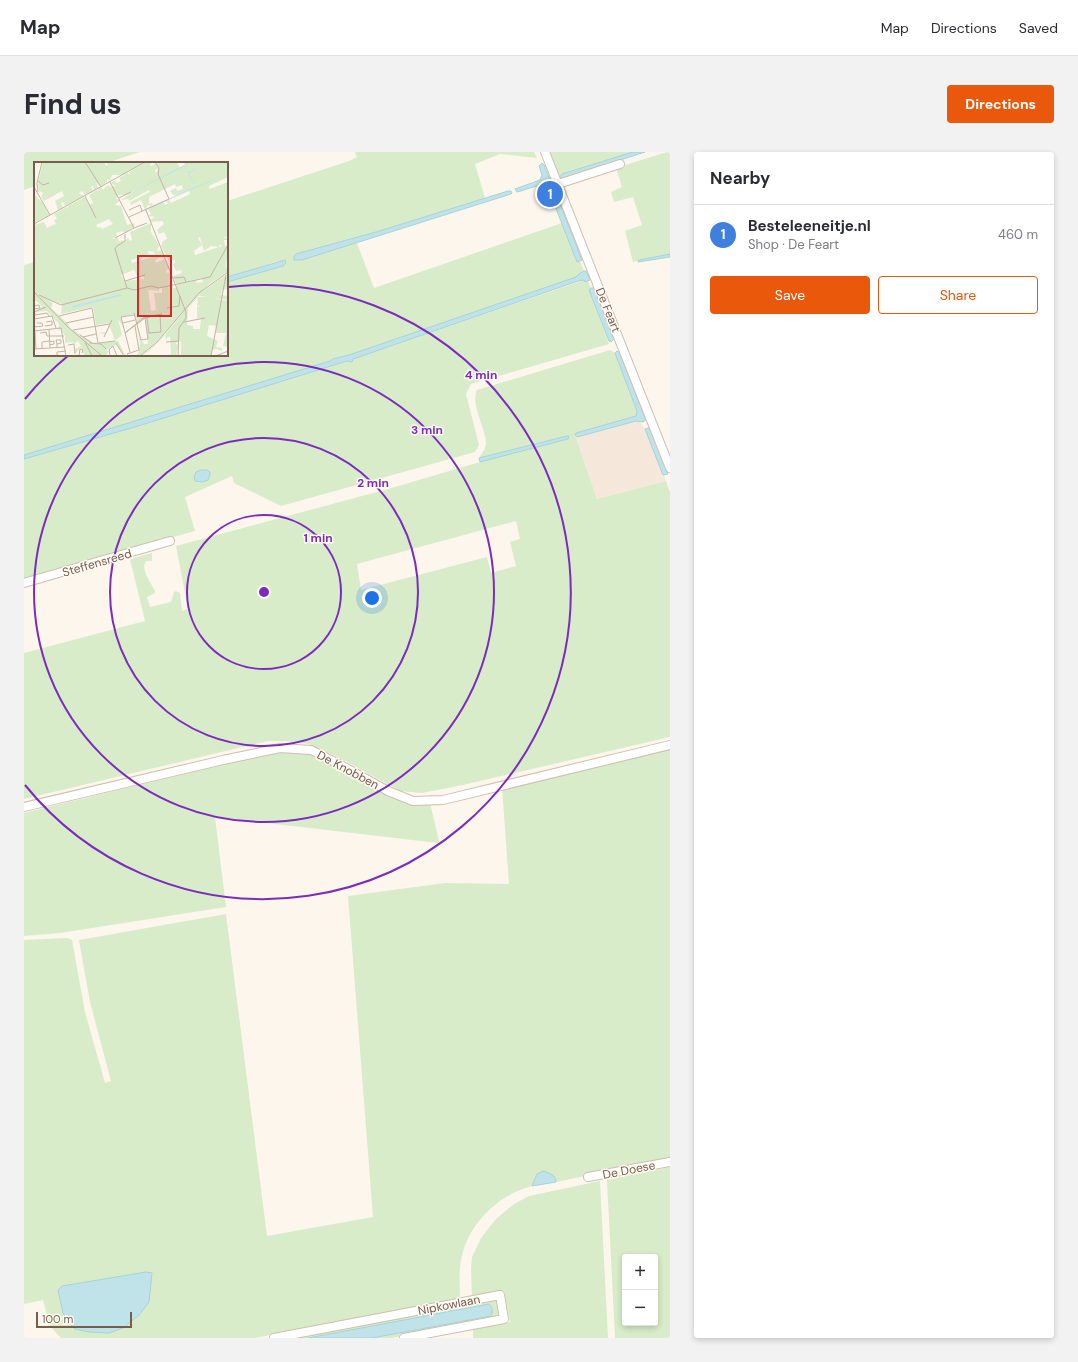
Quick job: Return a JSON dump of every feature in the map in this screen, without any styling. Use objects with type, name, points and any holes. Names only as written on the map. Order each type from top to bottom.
[{"type":"street","name":"De Feart","points":[[545,152],[670,468]]},
{"type":"street","points":[[558,184],[620,164]]},
{"type":"street","name":"Steffensreed","points":[[24,583],[170,541]]},
{"type":"street","name":"De Knobben","points":[[24,807],[280,748],[312,750],[388,791],[413,801],[443,800],[670,746]]},
{"type":"street","name":"De Doese","points":[[588,1177],[670,1162]]},
{"type":"street","name":"Nipkowlaan","points":[[274,1338],[500,1295],[504,1319],[451,1334],[404,1338]]},
{"type":"shaded area","points":[[639,421],[645,429],[666,481],[597,499],[575,435],[577,437]]},
{"type":"green space","points":[[24,152],[140,152],[109,162],[34,162],[34,186],[24,190]]},
{"type":"green space","points":[[355,152],[534,152],[537,158],[500,154],[475,164],[485,198],[376,232],[296,254],[294,256],[302,260],[357,243],[374,288],[562,223],[577,262],[580,261],[584,271],[576,277],[349,355],[24,455],[24,265],[34,262],[34,356],[228,356],[228,282],[283,266],[279,261],[228,277],[228,201],[349,161],[357,157]]},
{"type":"green space","points":[[549,152],[633,152],[559,175]]},
{"type":"green space","points":[[670,152],[670,254],[633,262],[625,231],[642,225],[633,197],[614,202],[611,192],[622,187],[616,168]]},
{"type":"green space","points":[[584,280],[585,282],[588,281],[591,288],[589,290],[609,344],[471,384],[466,394],[479,445],[475,452],[281,506],[234,483],[232,476],[185,497],[195,531],[24,579],[24,459],[138,426],[348,361],[351,362],[353,359]],"holes":[[[210,472],[208,479],[201,482],[195,481]]]},
{"type":"green space","points":[[610,350],[615,353],[637,411],[636,416],[576,433],[575,435],[597,499],[666,481],[670,492],[670,737],[463,785],[422,793],[400,791],[338,757],[308,744],[287,741],[268,741],[24,799],[24,653],[145,621],[130,559],[152,553],[152,561],[146,561],[144,565],[145,572],[155,591],[155,593],[147,597],[150,607],[171,602],[174,592],[176,591],[180,593],[182,611],[188,609],[176,546],[388,489],[569,436],[479,458],[486,444],[484,431],[475,403],[477,390]],"holes":[[[516,521],[520,539],[510,542],[516,566],[491,573],[487,557],[361,590],[357,564]]]},
{"type":"green space","points":[[670,747],[670,1159],[556,1182],[556,1179],[537,1174],[532,1186],[520,1190],[498,1203],[479,1221],[471,1232],[461,1262],[460,1299],[255,1338],[61,1338],[50,1326],[43,1300],[24,1304],[24,940],[67,938],[72,940],[85,1012],[105,1083],[111,1081],[90,1002],[79,940],[226,914],[267,1236],[373,1217],[348,896],[445,883],[509,884],[502,787]],"holes":[[[146,1272],[66,1320],[58,1290],[62,1286]]]},
{"type":"green space","points":[[295,752],[315,754],[378,790],[430,803],[439,841],[438,843],[215,817],[226,907],[60,933],[24,936],[24,813],[248,758],[271,753]]},
{"type":"green space","points":[[670,1167],[670,1338],[615,1338],[607,1180]]},
{"type":"green space","points":[[600,1181],[608,1338],[473,1338],[473,1329],[510,1322],[504,1291],[472,1298],[472,1257],[481,1238],[495,1220],[514,1204],[529,1196]]},
{"type":"green space","points":[[496,1300],[498,1302],[500,1317],[498,1318],[392,1338],[372,1338],[491,1316],[492,1306],[489,1304],[308,1338],[288,1338]]},
{"type":"water","points":[[633,152],[645,152],[568,177],[561,178],[560,176],[562,174]]},
{"type":"water","points":[[542,163],[553,188],[551,191],[543,186],[539,186],[517,192],[515,189],[540,180],[542,175],[539,166]]},
{"type":"water","points":[[511,191],[512,193],[302,260],[294,260],[294,256],[296,254],[376,232]]},
{"type":"water","points":[[556,197],[582,260],[577,262],[553,201]]},
{"type":"water","points":[[670,254],[670,257],[638,262],[639,260]]},
{"type":"water","points":[[285,260],[286,263],[283,266],[228,282],[228,277]]},
{"type":"water","points":[[586,271],[590,280],[585,282],[584,280],[578,281],[353,359],[352,362],[347,361],[138,426],[24,459],[24,455],[349,355],[576,277]]},
{"type":"water","points":[[594,288],[614,339],[611,342],[609,341],[589,290]]},
{"type":"water","points":[[617,351],[620,353],[646,420],[643,422],[636,421],[577,437],[575,435],[576,433],[636,416],[637,411],[615,353]]},
{"type":"water","points":[[651,427],[668,474],[663,475],[645,429]]},
{"type":"water","points":[[569,436],[568,439],[480,462],[479,458]]},
{"type":"water","points":[[207,470],[210,472],[208,480],[202,482],[195,481],[194,477],[196,472]]},
{"type":"water","points":[[543,1171],[553,1176],[556,1182],[532,1186],[537,1174]]},
{"type":"water","points":[[146,1272],[152,1273],[149,1302],[139,1315],[123,1328],[109,1333],[89,1332],[75,1329],[66,1320],[58,1290],[62,1286]]},
{"type":"water","points":[[489,1304],[492,1309],[491,1316],[372,1338],[308,1338]]},
{"type":"place","name":"Besteleeneitje.nl","points":[[550,194]]}]
